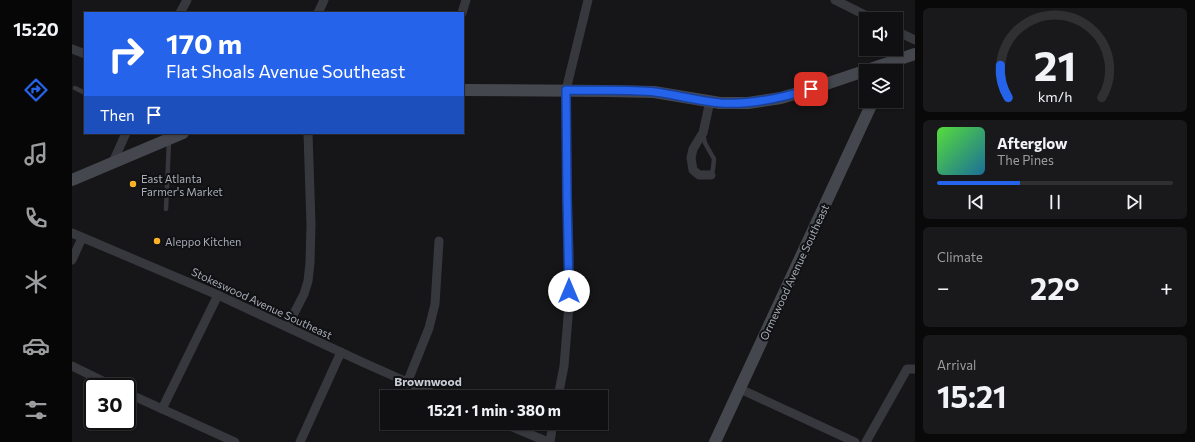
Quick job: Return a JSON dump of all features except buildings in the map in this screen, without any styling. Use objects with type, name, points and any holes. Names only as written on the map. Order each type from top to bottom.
[{"type":"street","points":[[180,12],[186,0]]},
{"type":"street","points":[[318,12],[324,0]]},
{"type":"street","points":[[462,12],[466,0]]},
{"type":"street","points":[[559,390],[564,366],[569,305],[566,90],[588,0]]},
{"type":"street","points":[[835,0],[859,12]]},
{"type":"street","points":[[903,34],[915,40]]},
{"type":"street","points":[[72,49],[84,54]]},
{"type":"street","points":[[894,64],[915,54]]},
{"type":"street","points":[[464,90],[654,92],[710,101],[735,103],[766,101],[781,98],[859,75]]},
{"type":"street","points":[[710,101],[703,133],[696,144],[691,158],[693,170],[699,175],[711,175]]},
{"type":"street","name":"Ormewood Avenue Southeast","points":[[715,442],[870,108]]},
{"type":"street","points":[[113,162],[126,134]]},
{"type":"street","points":[[72,180],[181,134]]},
{"type":"street","points":[[287,327],[304,294],[308,281],[310,264],[311,224],[308,134]]},
{"type":"street","name":"Stokeswood Avenue Southeast","points":[[72,233],[218,295],[424,390]]},
{"type":"street","points":[[72,260],[82,238]]},
{"type":"street","points":[[407,383],[429,328],[435,304],[439,241]]},
{"type":"street","points":[[162,410],[218,295]]},
{"type":"street","points":[[300,442],[341,352]]},
{"type":"street","points":[[72,366],[97,378]]},
{"type":"street","points":[[866,442],[907,369],[915,369]]},
{"type":"street","points":[[740,389],[855,442]]},
{"type":"street","points":[[136,397],[235,442]]},
{"type":"street","points":[[520,430],[549,442],[552,430]]},
{"type":"lane","points":[[75,88],[84,92]]},
{"type":"lane","points":[[703,133],[705,143],[714,159],[711,175]]},
{"type":"lane","points":[[166,209],[169,139]]},
{"type":"place","name":"East Atlanta Farmer's Market","points":[[133,184]]},
{"type":"place","name":"Aleppo Kitchen","points":[[157,241]]},
{"type":"district","name":"Brownwood","points":[[428,381]]},
{"type":"route","points":[[569,291],[566,90],[654,92],[720,103],[748,103],[781,98],[811,89]]}]
